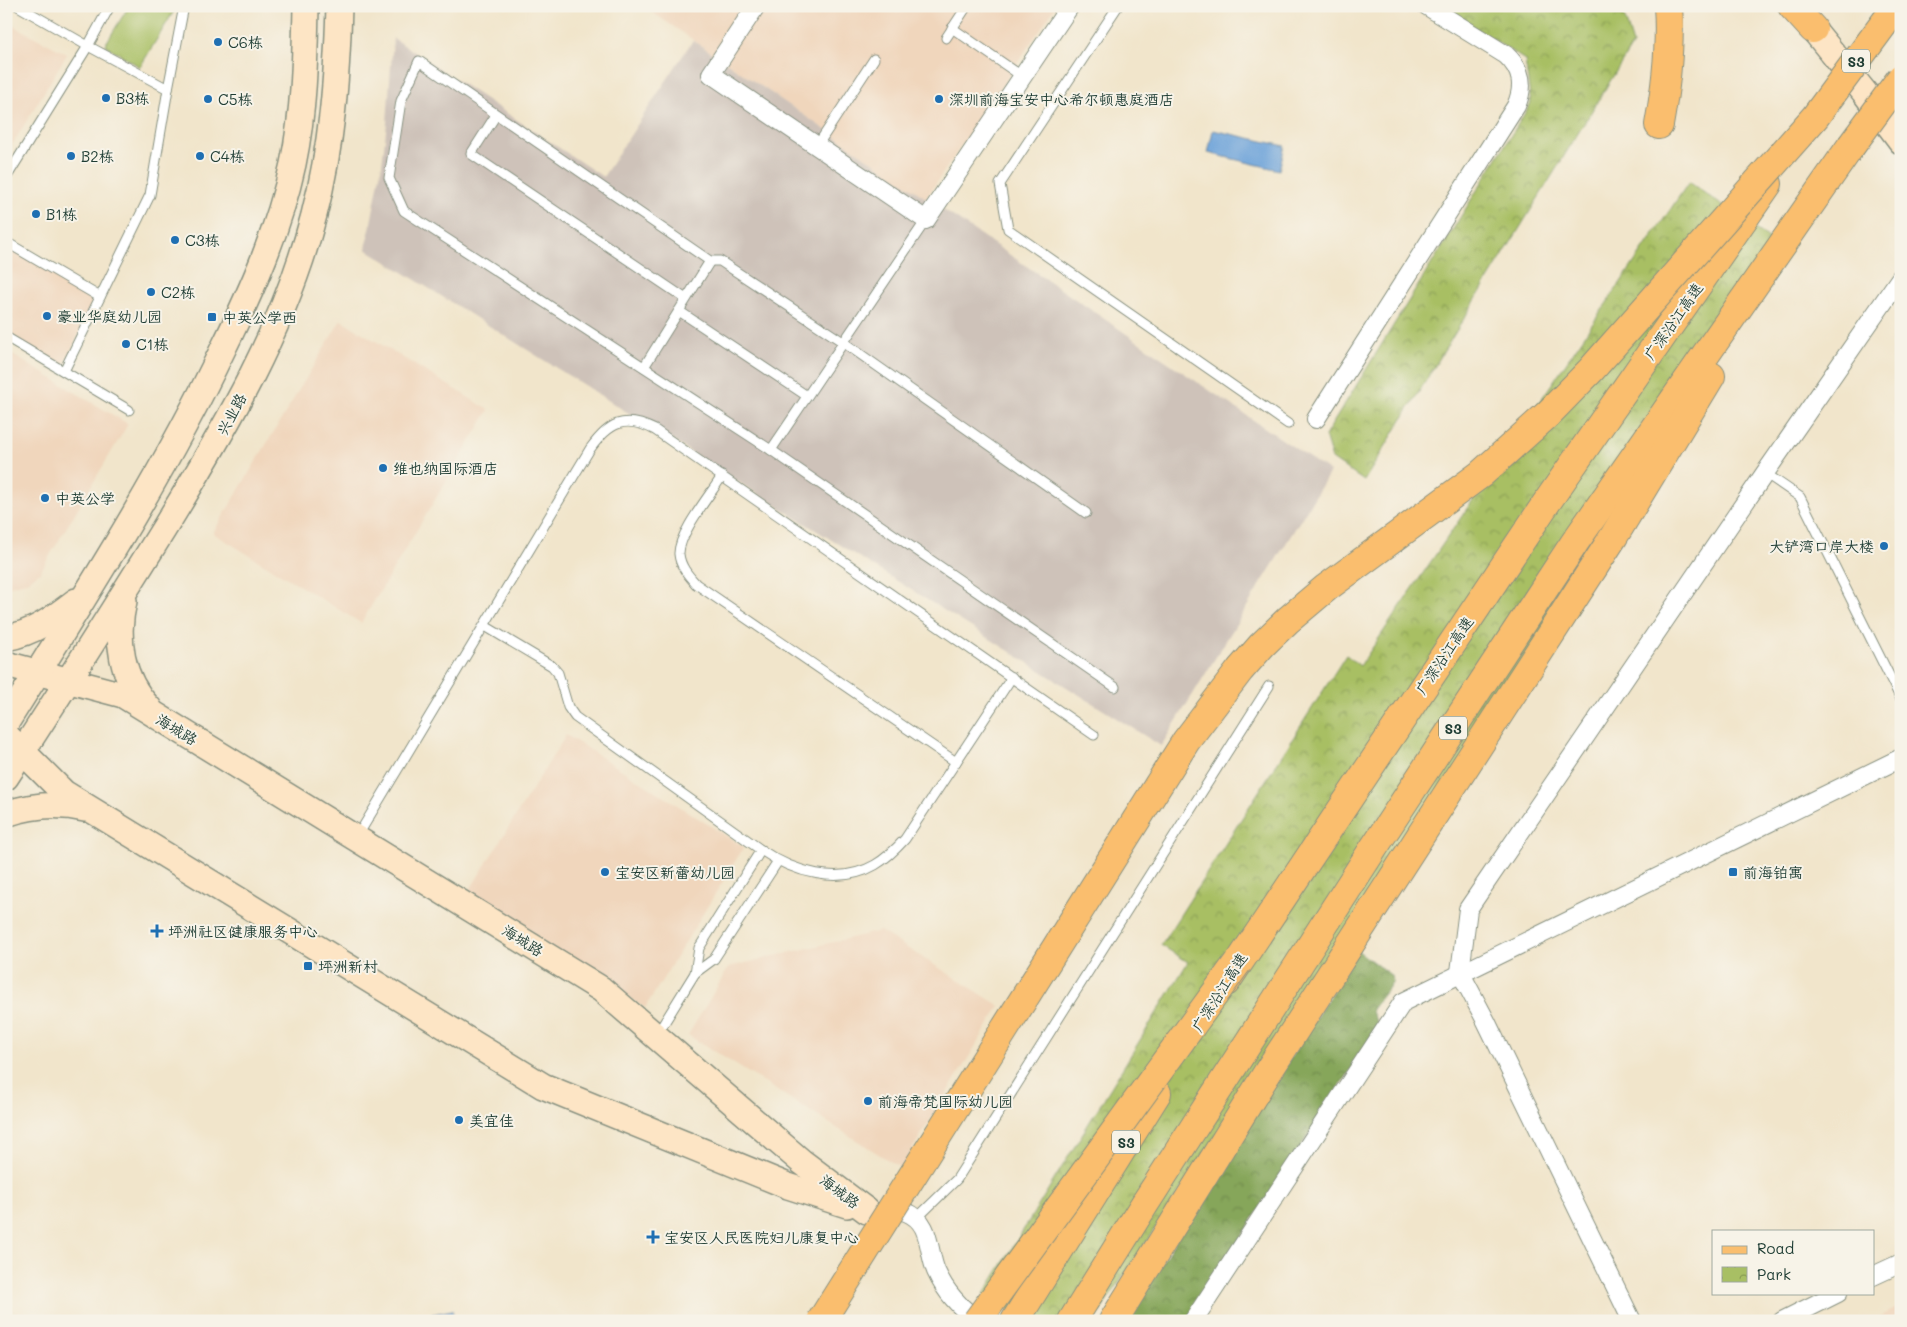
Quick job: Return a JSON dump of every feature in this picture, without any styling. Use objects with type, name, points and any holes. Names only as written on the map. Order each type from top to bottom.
[{"type":"main road","points":[[6,723],[134,516],[206,385],[239,315],[278,220],[293,164],[302,108],[306,6]]},
{"type":"main road","name":"兴业路","points":[[6,777],[14,743],[68,681],[211,451],[264,353],[300,262],[314,215],[331,133],[336,87],[339,6]]},
{"type":"main road","points":[[1660,125],[1667,67],[1668,6]]},
{"type":"main road","points":[[1792,6],[1901,141]]},
{"type":"main road","points":[[1882,6],[1901,28]]},
{"type":"main road","name":"广深沿江高速","points":[[1015,1321],[1238,962],[1547,502],[1815,117],[1897,6]]},
{"type":"main road","name":"S3","points":[[1072,1321],[1149,1197],[1367,858],[1570,550],[1851,146],[1901,78]]},
{"type":"main road","points":[[821,1321],[1186,741],[1240,670],[1262,645],[1326,588],[1482,474],[1548,414],[1597,363],[1815,117]]},
{"type":"main road","points":[[1113,1321],[1269,1070],[1614,536],[1851,146]]},
{"type":"main road","points":[[130,584],[120,614],[119,630],[122,655],[129,678],[137,692],[158,717]]},
{"type":"main road","points":[[6,638],[29,632],[44,624],[88,592]]},
{"type":"main road","name":"海城路","points":[[6,664],[123,696],[601,989],[802,1162],[867,1211]]},
{"type":"main road","name":"海城路","points":[[14,743],[64,793],[542,1086],[788,1186],[867,1211]]},
{"type":"main road","points":[[6,814],[33,806],[50,805],[75,807],[99,814]]},
{"type":"main road","points":[[978,1321],[1238,962]]},
{"type":"street","points":[[756,6],[711,74],[926,220],[1070,6]]},
{"type":"street","points":[[1316,419],[1521,94],[1519,72],[1511,59],[1427,6]]},
{"type":"street","points":[[1632,1321],[1486,1021],[1460,972],[1468,909],[1901,277]]},
{"type":"street","points":[[1193,1321],[1403,1002],[1460,972],[1533,939],[1901,758]]},
{"type":"street","points":[[867,1211],[904,1212],[917,1218],[926,1231],[936,1270],[943,1285],[964,1310],[978,1321]]},
{"type":"street","points":[[1874,1276],[1901,1263]]},
{"type":"street","points":[[1782,1321],[1836,1294]]},
{"type":"lane","points":[[6,178],[88,46],[110,6]]},
{"type":"lane","points":[[64,372],[150,195],[184,6]]},
{"type":"lane","points":[[946,38],[967,6]]},
{"type":"lane","points":[[1118,6],[1000,184],[1008,229],[1288,424]]},
{"type":"lane","points":[[19,7],[168,89]]},
{"type":"lane","points":[[952,28],[1022,77]]},
{"type":"lane","points":[[816,146],[874,59]]},
{"type":"lane","points":[[1086,513],[844,342],[720,261],[710,261],[419,61],[400,101],[390,178],[404,211],[771,450],[1115,687]]},
{"type":"lane","points":[[496,115],[471,154],[686,299]]},
{"type":"lane","points":[[771,450],[926,220]]},
{"type":"lane","points":[[6,242],[100,297]]},
{"type":"lane","points":[[644,367],[710,261]]},
{"type":"lane","points":[[679,311],[807,396]]},
{"type":"lane","points":[[6,337],[128,410]]},
{"type":"lane","points":[[356,838],[590,450],[600,436],[619,422],[631,421],[644,424],[655,430],[1094,734]]},
{"type":"lane","points":[[1765,473],[1800,497],[1901,699]]},
{"type":"lane","points":[[722,476],[681,540],[679,555],[684,570],[696,584],[956,762]]},
{"type":"lane","points":[[485,626],[552,666],[558,674],[568,707],[575,717],[761,850],[788,866],[809,872],[834,875],[858,872],[874,866],[891,854],[905,839],[1012,677]]},
{"type":"lane","points":[[917,1218],[957,1179],[1270,686]]},
{"type":"lane","points":[[656,1036],[695,973],[700,948],[761,850]]},
{"type":"lane","points":[[695,973],[714,959],[778,861]]},
{"type":"shaded area","points":[[643,6],[1056,6],[926,198]]},
{"type":"shaded area","points":[[6,22],[67,54],[6,155]]},
{"type":"shaded area","points":[[393,38],[603,177],[693,40],[1330,472],[1161,746],[366,249],[382,165]]},
{"type":"shaded area","name":"豪业华庭幼儿园","points":[[6,245],[96,298],[63,367],[6,334]]},
{"type":"shaded area","points":[[341,320],[489,410],[361,623],[213,533]]},
{"type":"shaded area","name":"中英公学","points":[[6,351],[128,424],[40,572],[26,582],[6,587]]},
{"type":"shaded area","name":"宝安区新蕾幼儿园","points":[[566,735],[744,847],[645,1008],[466,896]]},
{"type":"shaded area","name":"前海帝梵国际幼儿园","points":[[880,931],[1000,1006],[901,1168],[688,1035],[729,967]]},
{"type":"shaded area","points":[[1901,1306],[1901,1321],[1871,1321]]},
{"type":"green space","points":[[129,6],[177,6],[140,67],[105,45]]},
{"type":"green space","points":[[1441,6],[1621,6],[1633,44],[1364,481],[1332,459],[1325,436],[1531,103],[1525,60]]},
{"type":"green space","points":[[1689,182],[1783,249],[1618,491],[1593,562],[1094,1321],[1028,1321],[984,1294],[1188,962],[1161,945],[1346,655],[1360,666]]},
{"type":"green space","points":[[1358,951],[1392,976],[1393,982],[1372,1009],[1379,1027],[1186,1321],[1125,1321]]},
{"type":"water","points":[[1213,130],[1285,146],[1279,170],[1208,153]]},
{"type":"water","points":[[452,1310],[455,1321],[405,1320]]},
{"type":"place","name":"C6栋","points":[[218,42]]},
{"type":"place","name":"B3栋","points":[[106,98]]},
{"type":"place","name":"C5栋","points":[[208,99]]},
{"type":"place","name":"深圳前海宝安中心希尔顿惠庭酒店","points":[[939,99]]},
{"type":"place","name":"B2栋","points":[[71,156]]},
{"type":"place","name":"C4栋","points":[[200,156]]},
{"type":"place","name":"B1栋","points":[[36,214]]},
{"type":"place","name":"C3栋","points":[[175,240]]},
{"type":"place","name":"C2栋","points":[[151,292]]},
{"type":"place","name":"豪业华庭幼儿园","points":[[47,316]]},
{"type":"place","name":"中英公学西","points":[[212,317]]},
{"type":"place","name":"C1栋","points":[[126,344]]},
{"type":"place","name":"维也纳国际酒店","points":[[383,468]]},
{"type":"place","name":"中英公学","points":[[45,498]]},
{"type":"place","name":"大铲湾口岸大楼","points":[[1884,546]]},
{"type":"place","name":"宝安区新蕾幼儿园","points":[[605,872]]},
{"type":"place","name":"前海铂寓","points":[[1733,872]]},
{"type":"place","name":"坪洲社区健康服务中心","points":[[157,931]]},
{"type":"place","name":"坪洲新村","points":[[308,966]]},
{"type":"place","name":"前海帝梵国际幼儿园","points":[[868,1101]]},
{"type":"place","name":"美宜佳","points":[[459,1120]]},
{"type":"place","name":"宝安区人民医院妇儿康复中心","points":[[653,1237]]}]
